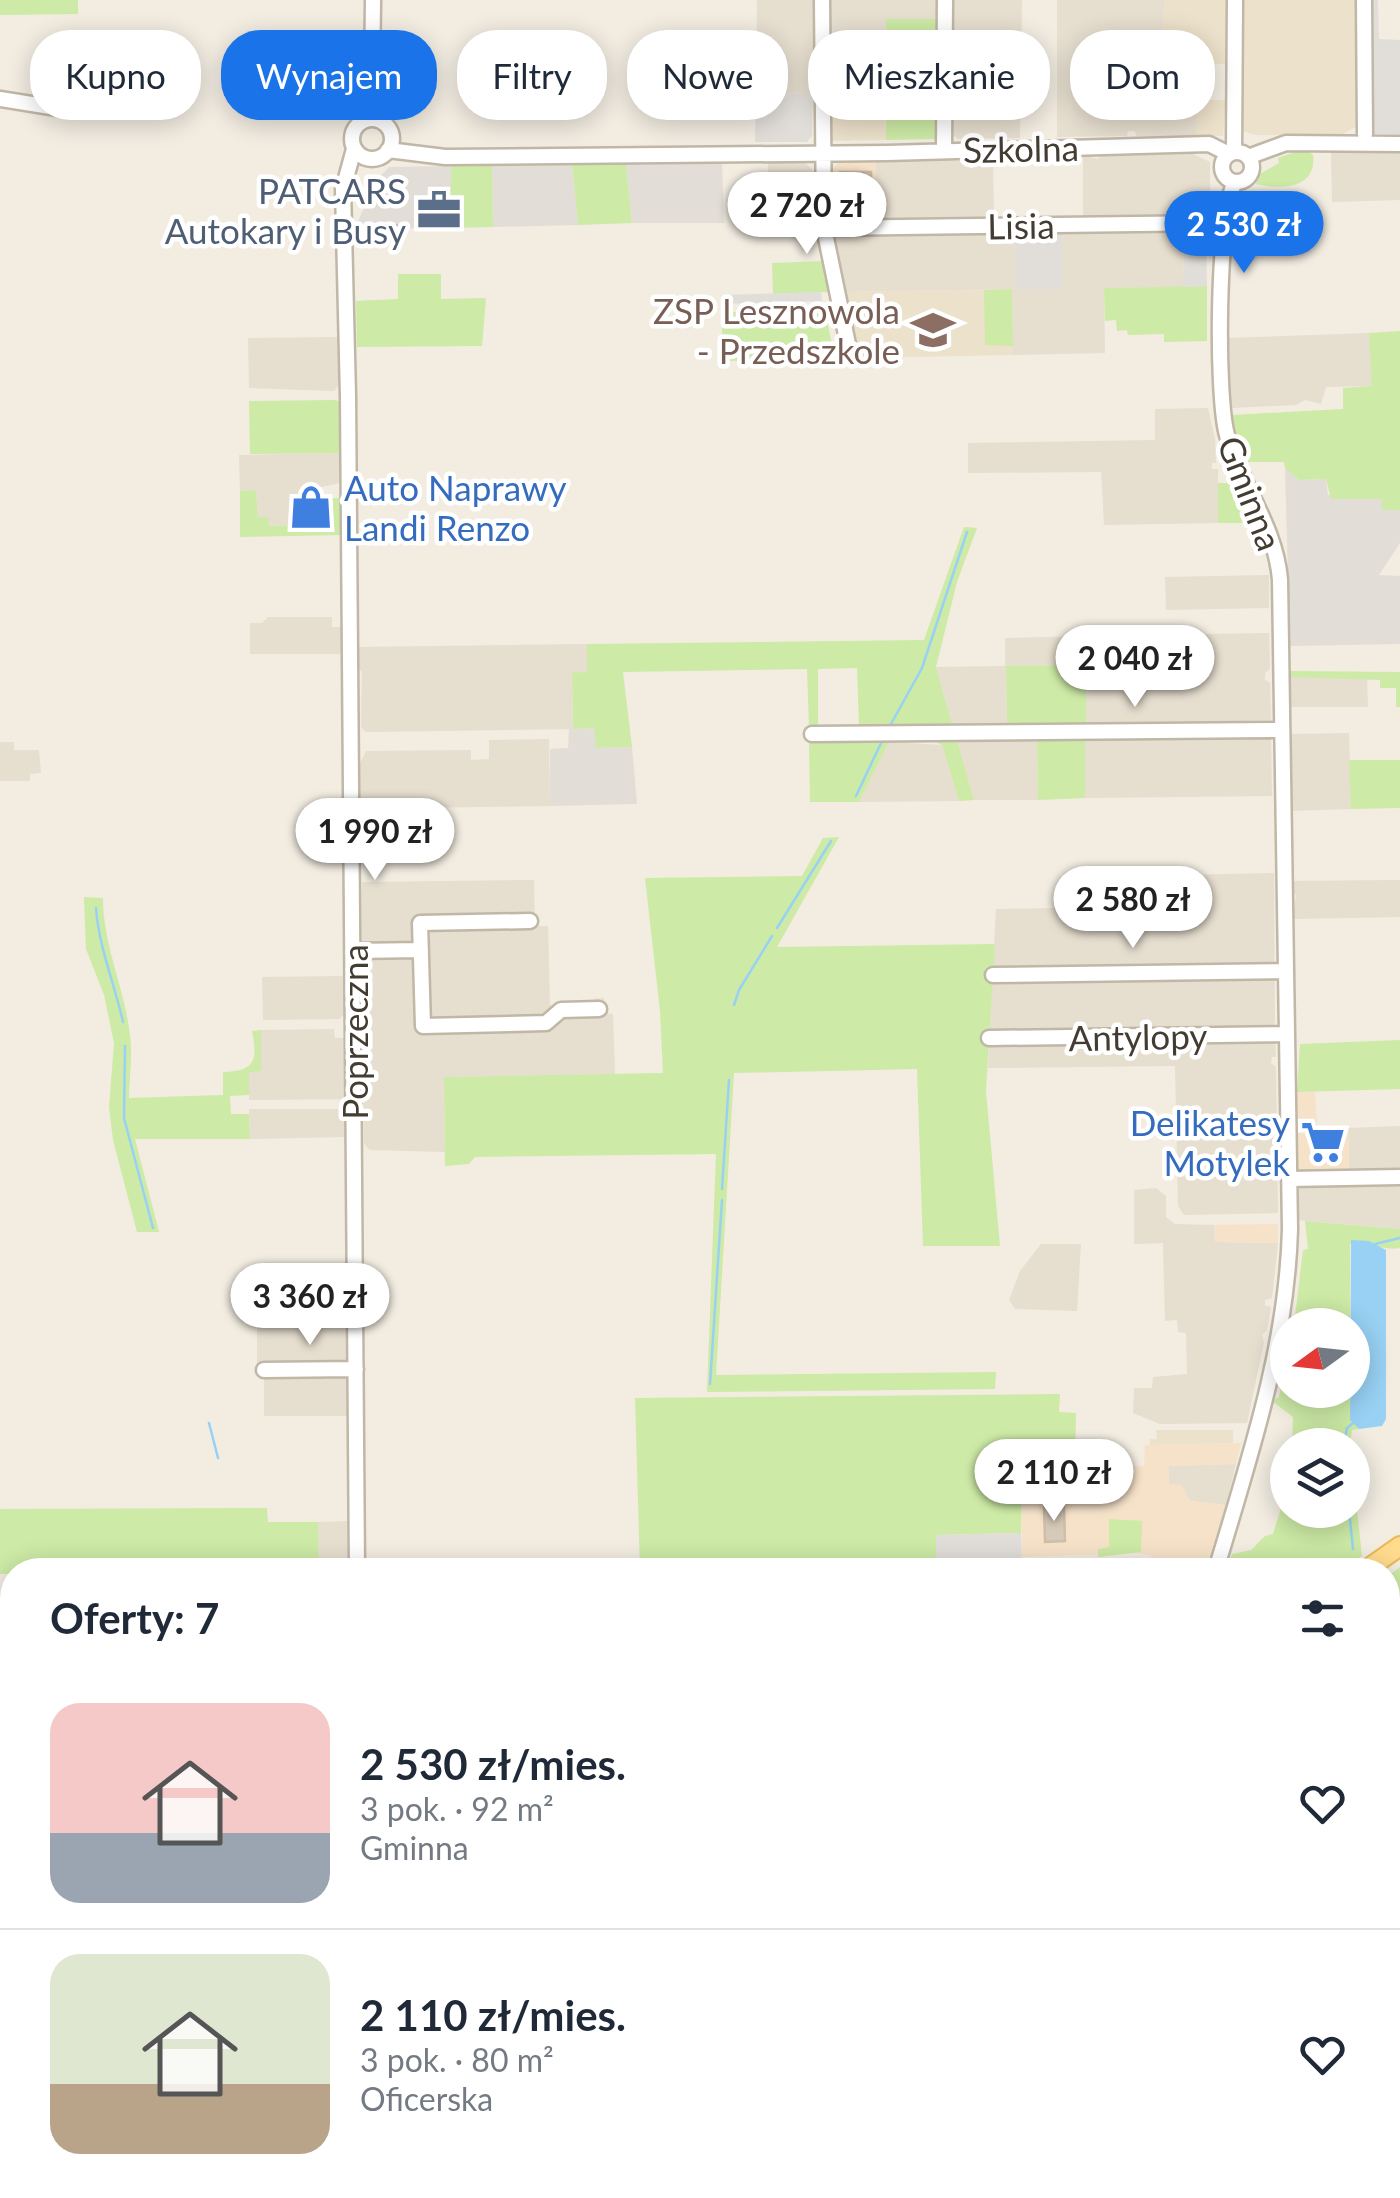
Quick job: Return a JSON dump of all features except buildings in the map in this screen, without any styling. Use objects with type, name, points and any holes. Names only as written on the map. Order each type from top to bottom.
[{"type":"street","points":[[373,0],[373,30]]},
{"type":"street","points":[[822,0],[824,228],[850,354]]},
{"type":"street","points":[[944,149],[945,0]]},
{"type":"street","points":[[1235,0],[1237,158],[1230,180],[1248,178],[1237,158]]},
{"type":"street","points":[[1364,0],[1365,134]]},
{"type":"street","points":[[0,99],[30,104]]},
{"type":"street","points":[[370,120],[354,129],[354,148],[368,158],[381,156],[390,144],[388,127],[374,120]]},
{"type":"street","points":[[1237,158],[1286,142],[1400,144]]},
{"type":"street","name":"Szkolna","points":[[390,144],[445,156],[1197,146],[1237,158]]},
{"type":"street","name":"Poprzeczna","points":[[354,148],[345,176],[345,234],[358,1558]]},
{"type":"street","points":[[345,194],[368,158]]},
{"type":"street","name":"Gminna","points":[[1222,247],[1218,201],[1230,180]]},
{"type":"street","name":"Gminna","points":[[1220,1558],[1264,1409],[1282,1312],[1288,1271],[1289,1179],[1278,559],[1232,449],[1223,411],[1222,247],[1230,180]]},
{"type":"street","name":"Lisia","points":[[824,228],[1218,222]]},
{"type":"street","points":[[345,234],[394,234]]},
{"type":"street","points":[[812,734],[1281,730]]},
{"type":"street","points":[[530,922],[420,923],[422,1026],[546,1023],[561,1010],[599,1009]]},
{"type":"street","points":[[354,951],[420,950]]},
{"type":"street","points":[[993,975],[1285,971]]},
{"type":"street","name":"Antylopy","points":[[990,1038],[1286,1034]]},
{"type":"street","points":[[1289,1179],[1400,1177]]},
{"type":"street","points":[[264,1370],[356,1369]]},
{"type":"shaded area","points":[[757,0],[813,0],[813,30],[808,30],[808,94],[788,94],[788,30],[757,30]]},
{"type":"shaded area","points":[[829,0],[937,0],[936,19],[886,19],[886,30],[829,30]]},
{"type":"shaded area","points":[[952,0],[1022,0],[1022,30],[952,30]]},
{"type":"shaded area","points":[[1057,0],[1164,0],[1164,30],[1070,30],[1070,120],[1196,120],[1196,136],[1136,136],[1135,131],[1128,131],[1127,136],[1057,137]]},
{"type":"shaded area","points":[[1164,0],[1228,0],[1227,64],[1215,64],[1215,30],[1164,30]]},
{"type":"shaded area","points":[[1242,0],[1357,0],[1355,127],[1341,135],[1257,135],[1241,131]]},
{"type":"shaded area","points":[[1357,0],[1378,0],[1379,39],[1400,40],[1400,134],[1360,135],[1355,127]]},
{"type":"shaded area","points":[[788,94],[808,94],[808,120],[812,120],[812,136],[807,142],[755,142],[755,120],[788,120]]},
{"type":"shaded area","points":[[1215,100],[1226,100],[1223,136],[1196,136],[1196,120],[1215,120]]},
{"type":"shaded area","points":[[829,120],[886,120],[886,140],[833,141],[829,137]]},
{"type":"shaded area","points":[[951,120],[1020,120],[1020,138],[958,139],[951,133]]},
{"type":"shaded area","points":[[1400,150],[1400,200],[1332,202],[1331,151]]},
{"type":"shaded area","points":[[1193,154],[1210,162],[1210,192],[1205,201],[1210,206],[1210,216],[1083,218],[1083,155],[1097,159],[1103,155]]},
{"type":"shaded area","points":[[993,158],[994,220],[876,221],[876,160]]},
{"type":"shaded area","points":[[803,160],[815,173],[814,222],[768,223],[768,161]]},
{"type":"shaded area","points":[[841,160],[876,160],[876,221],[830,222],[830,172]]},
{"type":"shaded area","points":[[722,162],[724,223],[632,223],[626,163]]},
{"type":"shaded area","points":[[572,164],[578,225],[493,227],[492,165]]},
{"type":"shaded area","points":[[451,166],[451,228],[355,228],[376,181],[389,167]]},
{"type":"shaded area","points":[[1200,226],[1206,231],[1207,286],[1184,287],[1183,227]]},
{"type":"shaded area","points":[[1183,227],[1184,287],[1104,288],[1105,353],[1013,355],[1012,289],[845,292],[834,236],[838,231],[1016,229],[1062,289],[1062,228]]},
{"type":"shaded area","points":[[1062,228],[1062,289],[1016,289],[1016,229]]},
{"type":"shaded area","name":"ZSP Lesznowola - Przedszkole","points":[[1012,289],[1013,355],[860,358],[851,316],[858,316],[857,308],[849,307],[845,292]]},
{"type":"shaded area","points":[[821,292],[822,301],[721,304],[721,295]]},
{"type":"shaded area","points":[[1369,333],[1373,386],[1326,387],[1321,404],[1305,400],[1296,405],[1231,408],[1229,338]]},
{"type":"shaded area","points":[[339,337],[339,385],[334,391],[249,388],[248,338]]},
{"type":"shaded area","points":[[1208,408],[1215,439],[1216,463],[1212,463],[1212,469],[1218,469],[1218,523],[1104,525],[1101,472],[968,473],[968,443],[1155,440],[1155,409]]},
{"type":"shaded area","points":[[339,453],[340,483],[317,488],[318,515],[304,515],[299,525],[268,526],[258,517],[256,490],[240,491],[239,455]]},
{"type":"shaded area","points":[[1285,468],[1299,480],[1326,479],[1328,495],[1382,499],[1382,510],[1400,510],[1400,543],[1379,575],[1400,576],[1400,644],[1290,646]]},
{"type":"shaded area","points":[[1269,575],[1269,608],[1166,610],[1165,577]]},
{"type":"shaded area","points":[[268,617],[332,617],[332,627],[346,627],[346,654],[250,654],[250,623],[262,623]]},
{"type":"shaded area","points":[[1269,633],[1270,669],[1265,680],[1270,683],[1271,723],[1086,725],[1085,665],[1006,666],[1007,726],[953,727],[936,667],[1005,666],[1005,638],[1085,636],[1086,664],[1206,662],[1204,634]]},
{"type":"shaded area","points":[[587,644],[587,673],[572,673],[573,729],[366,732],[361,727],[362,672],[357,666],[356,647]]},
{"type":"shaded area","points":[[1290,677],[1367,677],[1368,707],[1290,707]]},
{"type":"shaded area","points":[[594,728],[597,748],[632,747],[637,804],[550,806],[550,749],[568,748],[569,729]]},
{"type":"shaded area","points":[[1349,733],[1351,809],[1291,811],[1290,734]]},
{"type":"shaded area","points":[[1271,736],[1272,796],[1085,798],[1085,738]]},
{"type":"shaded area","points":[[549,739],[550,806],[357,809],[357,769],[366,751],[471,750],[471,760],[489,759],[489,740]]},
{"type":"shaded area","points":[[957,740],[1037,740],[1038,800],[974,800]]},
{"type":"shaded area","points":[[0,742],[14,742],[14,750],[39,750],[41,773],[30,774],[30,781],[0,781]]},
{"type":"shaded area","points":[[889,742],[942,745],[959,801],[859,802]]},
{"type":"shaded area","points":[[1274,873],[1275,1023],[1269,1029],[1276,1057],[1272,1057],[1271,1063],[1276,1067],[1278,1213],[1184,1215],[1178,1206],[1175,1066],[988,1068],[996,909],[1180,906],[1181,875]]},
{"type":"shaded area","points":[[534,880],[535,926],[548,926],[550,1005],[588,1005],[594,999],[604,998],[604,1013],[613,1014],[615,1074],[444,1077],[445,1152],[370,1150],[364,1144],[363,1079],[359,1078],[362,882]]},
{"type":"shaded area","points":[[1400,880],[1400,917],[1293,919],[1296,895],[1292,893],[1292,881]]},
{"type":"shaded area","points":[[344,976],[345,1014],[339,1019],[263,1020],[262,977]]},
{"type":"shaded area","points":[[334,1029],[335,1038],[348,1038],[349,1099],[249,1100],[249,1071],[261,1071],[261,1030]]},
{"type":"shaded area","points":[[1294,1092],[1315,1092],[1317,1129],[1349,1128],[1349,1173],[1300,1175],[1296,1170]]},
{"type":"shaded area","points":[[249,1109],[346,1109],[345,1137],[250,1139]]},
{"type":"shaded area","points":[[1400,1126],[1400,1229],[1297,1220],[1296,1170],[1301,1175],[1349,1173],[1349,1128]]},
{"type":"shaded area","points":[[1156,1188],[1166,1196],[1166,1217],[1175,1224],[1214,1225],[1215,1242],[1278,1243],[1272,1298],[1265,1300],[1265,1305],[1271,1307],[1267,1330],[1262,1335],[1264,1342],[1247,1423],[1160,1424],[1133,1413],[1134,1388],[1152,1388],[1153,1377],[1187,1374],[1186,1333],[1178,1332],[1177,1320],[1165,1321],[1163,1243],[1134,1244],[1134,1190]]},
{"type":"shaded area","points":[[1278,1224],[1278,1243],[1215,1242],[1214,1225]]},
{"type":"shaded area","points":[[1041,1244],[1081,1244],[1077,1311],[1015,1309],[1009,1300],[1020,1271]]},
{"type":"shaded area","points":[[346,1322],[348,1362],[257,1364],[257,1323]]},
{"type":"shaded area","points":[[346,1375],[347,1416],[264,1416],[264,1376]]},
{"type":"shaded area","points":[[1156,1430],[1233,1430],[1233,1443],[1150,1445],[1150,1439],[1157,1439]]},
{"type":"shaded area","points":[[1241,1443],[1236,1464],[1169,1466],[1169,1484],[1182,1485],[1190,1501],[1226,1505],[1210,1556],[1152,1558],[1138,1553],[1022,1557],[1021,1469],[1144,1466],[1145,1445]]},
{"type":"shaded area","points":[[1236,1464],[1226,1505],[1190,1501],[1169,1485],[1168,1466]]},
{"type":"shaded area","points":[[348,1521],[348,1558],[319,1558],[318,1522]]},
{"type":"shaded area","points":[[1021,1533],[1022,1558],[936,1558],[936,1535]]},
{"type":"green space","points":[[0,0],[78,0],[78,14],[0,15]]},
{"type":"green space","points":[[886,19],[936,19],[936,30],[886,30]]},
{"type":"green space","points":[[886,120],[938,120],[938,139],[886,140]]},
{"type":"green space","points":[[1304,149],[1313,155],[1313,166],[1303,181],[1276,187],[1256,184],[1260,174],[1279,163],[1278,158]]},
{"type":"green space","points":[[626,163],[632,223],[578,225],[572,164]]},
{"type":"green space","points":[[492,165],[493,227],[451,228],[451,166]]},
{"type":"green space","points":[[823,261],[829,292],[773,294],[772,263]]},
{"type":"green space","points":[[398,274],[441,274],[441,299],[486,298],[482,346],[357,347],[356,301],[398,299]]},
{"type":"green space","points":[[1207,286],[1207,341],[1164,342],[1164,334],[1128,335],[1127,330],[1117,331],[1116,320],[1105,321],[1104,288]]},
{"type":"green space","points":[[1012,289],[1013,346],[985,345],[984,290]]},
{"type":"green space","points":[[825,311],[835,359],[724,361],[721,312]]},
{"type":"green space","points":[[1400,331],[1400,510],[1382,510],[1382,499],[1331,499],[1326,479],[1299,480],[1285,468],[1284,462],[1244,462],[1231,415],[1343,409],[1343,388],[1372,386],[1369,333]]},
{"type":"green space","points":[[249,401],[340,402],[339,453],[250,454]]},
{"type":"green space","points":[[1218,483],[1232,483],[1251,523],[1218,523]]},
{"type":"green space","points":[[256,490],[258,517],[268,517],[269,526],[298,525],[299,516],[318,514],[317,499],[340,498],[341,535],[240,537],[240,491]]},
{"type":"green space","points":[[964,527],[977,528],[957,582],[936,667],[953,727],[859,727],[857,668],[818,669],[818,728],[809,728],[807,669],[623,672],[632,747],[596,748],[594,728],[573,729],[572,673],[587,672],[587,644],[924,640]]},
{"type":"green space","points":[[1204,642],[1206,663],[1086,665],[1086,725],[1007,726],[1006,666],[1085,665],[1086,645]]},
{"type":"green space","points":[[1290,671],[1400,672],[1400,707],[1396,707],[1396,688],[1380,688],[1380,680],[1290,677]]},
{"type":"green space","points":[[1085,738],[1085,798],[1038,800],[1037,740]]},
{"type":"green space","points":[[957,740],[974,800],[959,801],[942,745],[936,742]]},
{"type":"green space","points":[[889,742],[859,802],[810,802],[809,743]]},
{"type":"green space","points":[[1349,760],[1400,760],[1400,808],[1351,809]]},
{"type":"green space","points":[[839,837],[777,947],[995,944],[986,1091],[1000,1246],[923,1246],[917,1069],[734,1073],[716,1375],[996,1372],[995,1389],[707,1392],[716,1154],[475,1157],[469,1164],[445,1166],[444,1077],[663,1073],[645,878],[802,876],[823,838]]},
{"type":"green space","points":[[84,897],[103,898],[130,1036],[129,1098],[223,1095],[223,1072],[242,1069],[252,1062],[252,1031],[261,1030],[261,1071],[249,1072],[249,1095],[230,1096],[231,1114],[249,1114],[250,1139],[135,1139],[159,1232],[137,1232],[113,1140],[109,1107],[114,1043],[104,995],[86,949]]},
{"type":"green space","points":[[1400,1040],[1400,1089],[1297,1092],[1300,1044]]},
{"type":"green space","points":[[1305,1221],[1400,1229],[1400,1248],[1350,1244],[1350,1308],[1296,1308],[1303,1250],[1308,1249]]},
{"type":"green space","points":[[1060,1394],[1059,1412],[1076,1413],[1075,1467],[1022,1469],[1021,1533],[937,1535],[936,1558],[640,1558],[635,1398]]},
{"type":"green space","points":[[1281,1408],[1350,1408],[1350,1419],[1358,1428],[1293,1428],[1293,1417]]},
{"type":"green space","points":[[267,1508],[268,1522],[318,1522],[319,1558],[0,1558],[0,1509]]},
{"type":"green space","points":[[1109,1519],[1142,1521],[1141,1552],[1098,1557],[1098,1549],[1109,1547]]},
{"type":"green space","points":[[1275,1528],[1359,1528],[1362,1556],[1230,1558],[1232,1554],[1251,1550],[1265,1536],[1273,1534]]},
{"type":"water","points":[[1351,1240],[1369,1241],[1386,1250],[1386,1419],[1382,1426],[1358,1428],[1350,1420],[1350,1408],[1370,1408],[1370,1308],[1351,1308]]},
{"type":"waterway","points":[[891,724],[922,668],[967,532]]},
{"type":"waterway","points":[[856,796],[882,741]]},
{"type":"waterway","points":[[777,928],[831,841]]},
{"type":"waterway","points":[[96,908],[103,951],[123,1022]]},
{"type":"waterway","points":[[734,1005],[772,936]]},
{"type":"waterway","points":[[125,1046],[124,1118],[153,1228]]},
{"type":"waterway","points":[[722,1189],[729,1080]]},
{"type":"waterway","points":[[710,1384],[722,1200]]},
{"type":"waterway","points":[[1375,1244],[1400,1238]]},
{"type":"waterway","points":[[209,1423],[218,1458]]},
{"type":"waterway","points":[[1347,1428],[1353,1423]]},
{"type":"waterway","points":[[1351,1528],[1353,1549]]},
{"type":"place","name":"PATCARS Autokary i Busy","points":[[439,210]]},
{"type":"place","name":"ZSP Lesznowola - Przedszkole","points":[[933,330]]},
{"type":"place","name":"Auto Naprawy Landi Renzo","points":[[311,507]]},
{"type":"place","name":"Delikatesy Motylek","points":[[1323,1142]]}]
